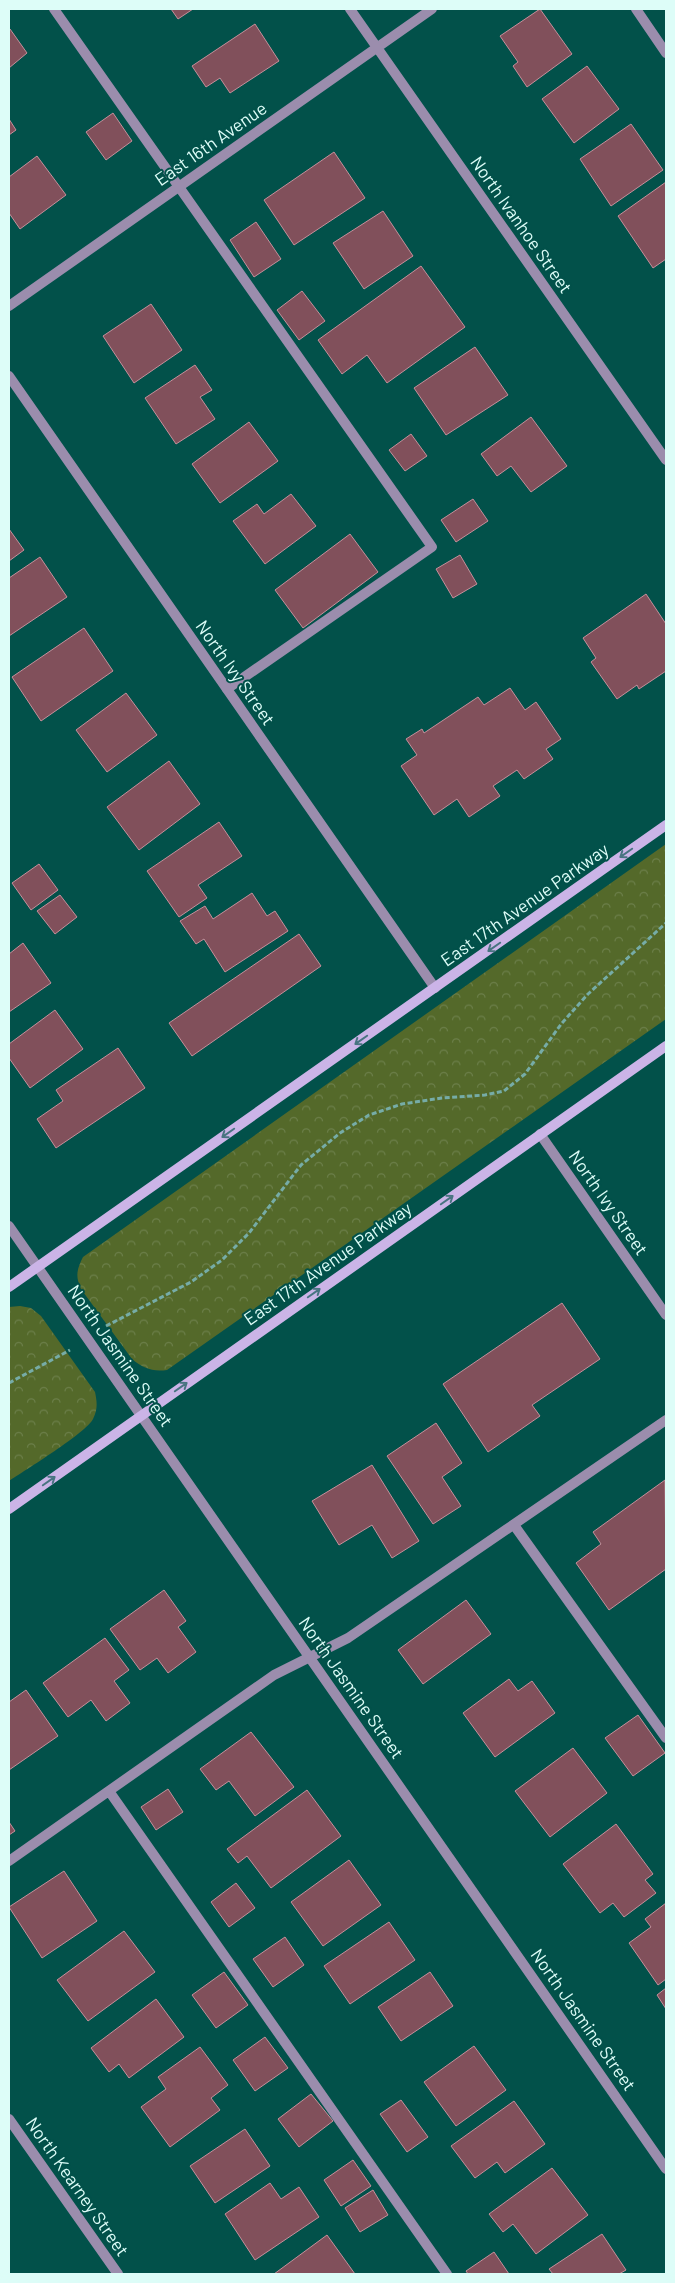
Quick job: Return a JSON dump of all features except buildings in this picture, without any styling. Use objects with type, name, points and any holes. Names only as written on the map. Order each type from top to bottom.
[{"type":"main road","name":"East 17th Avenue Parkway","points":[[9,1287],[666,825]]},
{"type":"main road","name":"East 17th Avenue Parkway","points":[[9,1509],[666,1046]]},
{"type":"street","points":[[54,9],[432,547],[226,689]]},
{"type":"street","name":"North Ivanhoe Street","points":[[350,9],[666,460]]},
{"type":"street","name":"East 16th Avenue","points":[[9,306],[432,9]]},
{"type":"street","points":[[636,9],[666,53]]},
{"type":"street","name":"North Ivy Street","points":[[9,376],[435,988]]},
{"type":"street","name":"North Ivy Street","points":[[540,1134],[666,1315]]},
{"type":"street","name":"North Jasmine Street","points":[[9,1226],[666,2169]]},
{"type":"street","points":[[9,1861],[274,1675],[348,1638],[666,1420]]},
{"type":"street","points":[[514,1525],[666,1738]]},
{"type":"street","points":[[108,1791],[447,2274]]},
{"type":"street","name":"North Kearney Street","points":[[9,2119],[118,2274]]},
{"type":"path","points":[[9,1383],[70,1350],[86,1336],[191,1282],[222,1260],[249,1233],[301,1165],[340,1133],[369,1115],[402,1104],[442,1098],[485,1095],[504,1090],[525,1074],[562,1023],[588,994],[666,923]]},
{"type":"green space","points":[[666,844],[666,1019],[167,1370],[148,1369],[132,1359],[81,1289],[78,1273],[83,1257]]},
{"type":"green space","points":[[9,1307],[31,1308],[41,1316],[95,1392],[97,1406],[93,1419],[79,1433],[9,1481]]}]
